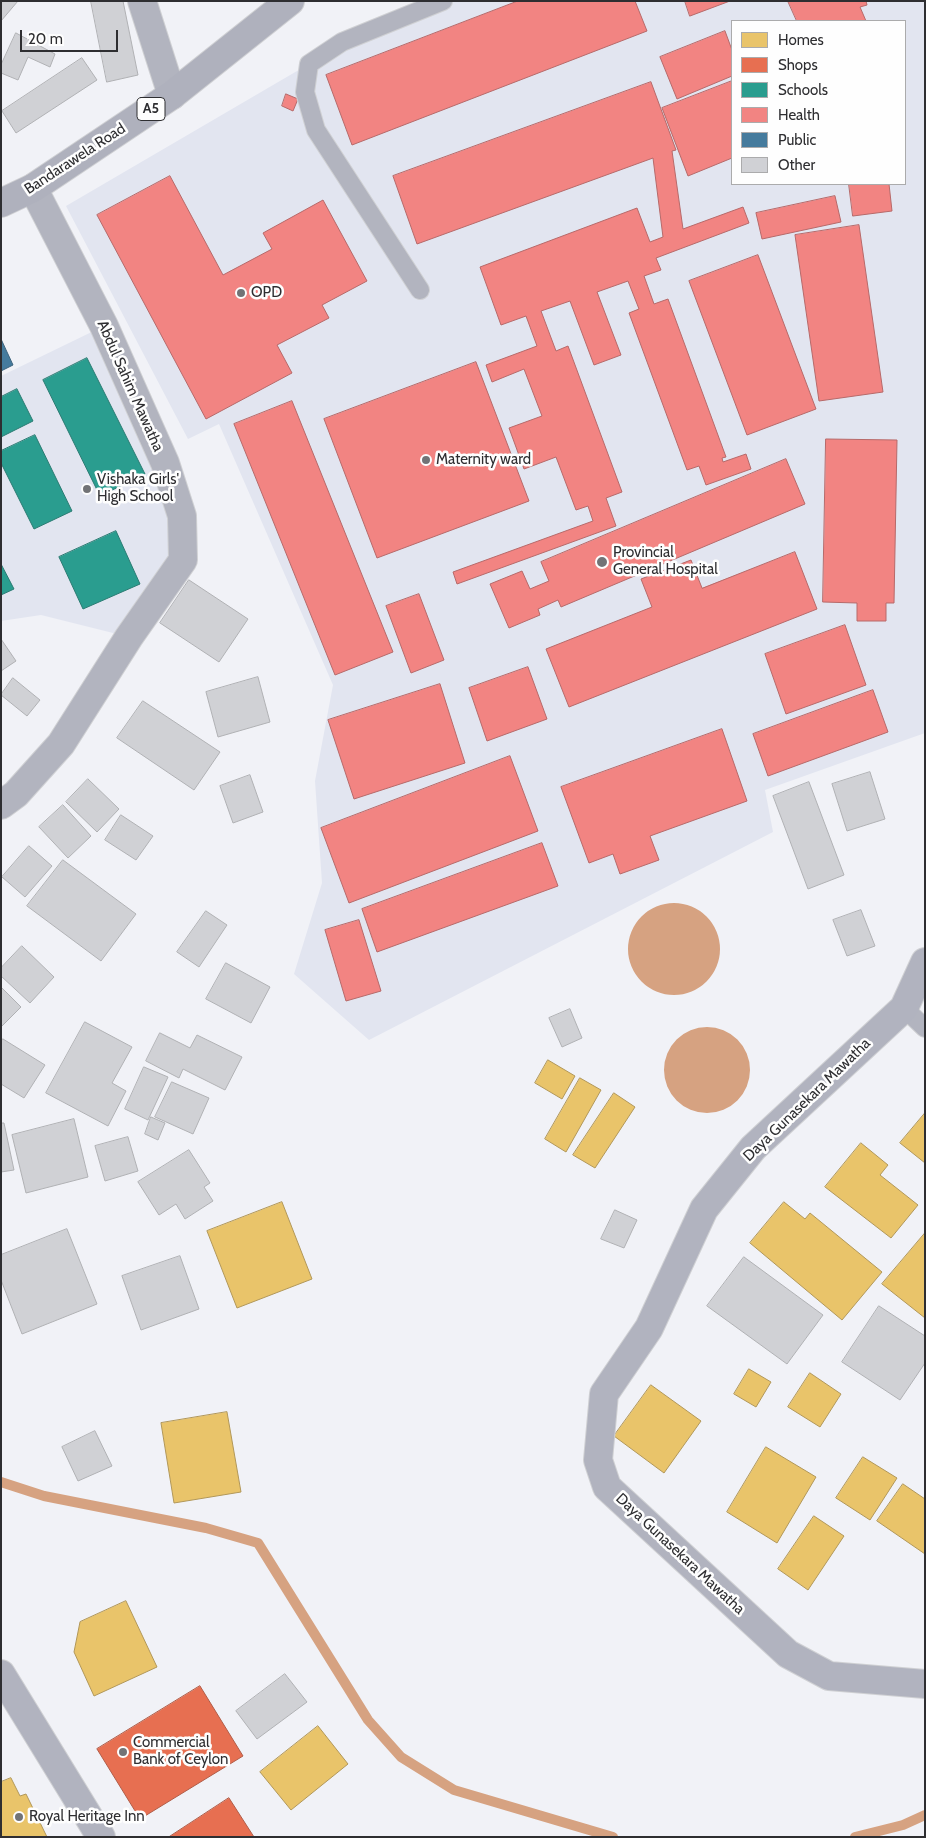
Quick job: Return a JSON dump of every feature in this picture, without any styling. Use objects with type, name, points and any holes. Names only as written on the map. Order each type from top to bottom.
[{"type":"highway","name":"Bandarawela Road","points":[[1,203],[33,188],[172,95],[290,1]]},
{"type":"street","points":[[142,1],[172,95]]},
{"type":"street","name":"Abdul Sahim Mawatha","points":[[1,805],[16,794],[61,744],[129,637],[183,560],[182,516],[165,463],[104,326],[33,188]]},
{"type":"street","name":"Daya Gunasekara Mawatha","points":[[925,962],[904,1008],[753,1148],[704,1209],[649,1328],[604,1394],[598,1460],[606,1487],[788,1654],[829,1676],[925,1684]]},
{"type":"street","points":[[1,1674],[101,1837]]},
{"type":"lane","points":[[420,290],[316,130],[305,92],[309,64],[334,48],[443,1]]},
{"type":"lane","points":[[904,1008],[925,1028]]},
{"type":"shaded area","name":"Provincial General Hospital","points":[[443,1],[925,1],[925,733],[765,790],[773,832],[369,1040],[294,974],[322,883],[315,781],[333,685],[219,424],[188,439],[66,206],[309,64]]},
{"type":"shaded area","name":"Vishaka Girls' High School","points":[[104,326],[165,463],[183,560],[129,637],[41,615],[1,621],[1,376]]},
{"type":"shaded area","points":[[674,903],[691,907],[706,917],[716,932],[720,949],[716,966],[706,981],[691,991],[674,995],[657,991],[642,981],[632,966],[628,949],[632,932],[642,917],[657,907]]},
{"type":"shaded area","points":[[699,1027],[715,1027],[724,1030],[738,1039],[747,1053],[750,1070],[747,1087],[738,1101],[724,1110],[715,1113],[699,1113],[683,1106],[671,1094],[664,1078],[664,1062],[671,1046],[683,1034]]},
{"type":"building: Homes","points":[[548,1060],[575,1076],[562,1099],[535,1083]]},
{"type":"building: Homes","points":[[580,1078],[601,1090],[566,1152],[545,1139]]},
{"type":"building: Homes","points":[[614,1093],[635,1107],[595,1168],[573,1155]]},
{"type":"building: Homes","points":[[925,1113],[925,1163],[900,1143]]},
{"type":"building: Homes","points":[[861,1143],[888,1165],[880,1175],[918,1205],[891,1238],[825,1187]]},
{"type":"building: Homes","points":[[282,1202],[312,1279],[237,1308],[207,1231]]},
{"type":"building: Homes","points":[[784,1202],[805,1219],[810,1213],[882,1272],[842,1320],[750,1243]]},
{"type":"building: Homes","points":[[925,1233],[925,1318],[882,1284]]},
{"type":"building: Homes","points":[[749,1369],[771,1382],[756,1407],[734,1394]]},
{"type":"building: Homes","points":[[810,1373],[841,1394],[820,1427],[788,1407]]},
{"type":"building: Homes","points":[[651,1385],[701,1421],[664,1473],[614,1436]]},
{"type":"building: Homes","points":[[227,1412],[241,1492],[174,1503],[161,1423]]},
{"type":"building: Homes","points":[[766,1447],[816,1477],[777,1543],[727,1512]]},
{"type":"building: Homes","points":[[863,1457],[897,1478],[870,1520],[836,1498]]},
{"type":"building: Homes","points":[[903,1484],[925,1499],[925,1554],[877,1521]]},
{"type":"building: Homes","points":[[814,1516],[844,1536],[808,1590],[778,1569]]},
{"type":"building: Homes","points":[[126,1601],[157,1667],[94,1696],[74,1652],[80,1622]]},
{"type":"building: Homes","points":[[318,1726],[348,1764],[291,1810],[260,1772]]},
{"type":"building: Homes","name":"Royal Heritage Inn","points":[[11,1778],[20,1796],[26,1794],[47,1837],[1,1837],[1,1782]]},
{"type":"building: Shops","points":[[200,1686],[243,1756],[140,1819],[97,1749]]},
{"type":"building: Shops","points":[[229,1798],[254,1837],[169,1837]]},
{"type":"building: Schools","points":[[87,358],[145,474],[100,496],[43,380]]},
{"type":"building: Schools","points":[[17,389],[33,421],[1,437],[1,397]]},
{"type":"building: Schools","points":[[35,435],[72,511],[34,529],[1,463],[1,451]]},
{"type":"building: Schools","points":[[116,531],[140,584],[83,609],[59,557]]},
{"type":"building: Schools","points":[[1,564],[14,589],[1,595]]},
{"type":"building: Health","points":[[518,1],[635,1],[647,31],[352,145],[326,75]]},
{"type":"building: Health","points":[[685,1],[730,1],[690,16]]},
{"type":"building: Health","points":[[788,1],[866,1],[867,5],[860,7],[866,20],[797,20]]},
{"type":"building: Health","points":[[725,31],[731,47],[731,76],[677,99],[660,57]]},
{"type":"building: Health","points":[[731,81],[731,158],[688,176],[662,108]]},
{"type":"building: Health","points":[[651,82],[676,150],[672,151],[683,229],[743,207],[749,223],[656,258],[661,270],[644,276],[654,304],[668,299],[726,457],[722,458],[723,462],[746,454],[751,469],[706,485],[699,466],[687,470],[629,313],[639,309],[628,281],[597,292],[621,355],[594,365],[570,301],[541,311],[556,351],[568,346],[622,492],[606,498],[616,526],[457,584],[453,572],[593,521],[588,506],[576,510],[556,457],[524,469],[509,428],[542,416],[524,369],[492,382],[486,365],[537,346],[526,316],[501,325],[480,267],[637,208],[650,242],[663,237],[653,158],[417,244],[393,176]]},
{"type":"building: Health","points":[[286,94],[298,99],[293,111],[282,106]]},
{"type":"building: Health","name":"OPD","points":[[170,176],[223,275],[272,249],[263,233],[323,200],[367,281],[322,305],[329,318],[277,345],[292,373],[206,419],[97,215]]},
{"type":"building: Health","points":[[849,185],[889,185],[892,211],[853,216]]},
{"type":"building: Health","points":[[835,196],[841,222],[762,239],[756,213]]},
{"type":"building: Health","points":[[859,225],[883,392],[819,401],[795,235]]},
{"type":"building: Health","points":[[758,255],[816,409],[747,435],[689,281]]},
{"type":"building: Health","name":"Maternity ward","points":[[476,362],[529,501],[377,558],[324,419]]},
{"type":"building: Health","points":[[292,401],[393,652],[335,675],[234,424]]},
{"type":"building: Health","points":[[826,439],[897,440],[894,603],[886,603],[886,621],[857,621],[857,603],[823,602]]},
{"type":"building: Health","points":[[786,459],[805,504],[561,607],[558,600],[538,609],[540,615],[509,628],[490,584],[522,571],[530,589],[549,581],[541,562]]},
{"type":"building: Health","points":[[795,552],[817,609],[569,707],[546,649],[652,607],[641,579],[691,560],[702,588]]},
{"type":"building: Health","points":[[419,594],[444,660],[411,673],[386,606]]},
{"type":"building: Health","points":[[845,625],[866,685],[786,714],[765,654]]},
{"type":"building: Health","points":[[528,667],[547,719],[487,741],[469,688]]},
{"type":"building: Health","points":[[440,684],[465,763],[354,799],[328,720]]},
{"type":"building: Health","points":[[873,690],[888,732],[768,776],[753,734]]},
{"type":"building: Health","points":[[722,729],[747,801],[650,836],[659,860],[620,874],[613,854],[589,863],[561,787]]},
{"type":"building: Health","points":[[510,756],[538,831],[349,903],[321,828]]},
{"type":"building: Health","points":[[542,843],[558,886],[377,952],[362,909]]},
{"type":"building: Health","points":[[359,920],[381,991],[346,1001],[325,930]]},
{"type":"building: Public","points":[[1,339],[13,365],[1,371]]},
{"type":"building: Other","points":[[1,1],[18,1],[1,21]]},
{"type":"building: Other","points":[[91,1],[123,1],[138,75],[107,82]]},
{"type":"building: Other","points":[[16,33],[55,54],[50,67],[28,57],[18,80],[1,73],[1,65]]},
{"type":"building: Other","points":[[82,58],[97,80],[16,133],[2,111]]},
{"type":"building: Other","points":[[189,580],[248,619],[219,662],[160,623]]},
{"type":"building: Other","points":[[1,639],[16,661],[1,671]]},
{"type":"building: Other","points":[[258,677],[270,722],[218,737],[206,692]]},
{"type":"building: Other","points":[[13,678],[40,700],[27,716],[1,695]]},
{"type":"building: Other","points":[[143,701],[220,752],[194,790],[117,738]]},
{"type":"building: Other","points":[[870,772],[885,819],[847,831],[832,784]]},
{"type":"building: Other","points":[[250,775],[263,812],[233,823],[220,786]]},
{"type":"building: Other","points":[[88,779],[119,809],[97,832],[66,802]]},
{"type":"building: Other","points":[[809,782],[844,875],[808,889],[773,796]]},
{"type":"building: Other","points":[[63,805],[91,836],[68,858],[39,827]]},
{"type":"building: Other","points":[[121,815],[153,836],[136,860],[105,840]]},
{"type":"building: Other","points":[[29,846],[52,866],[25,897],[2,877]]},
{"type":"building: Other","points":[[63,860],[136,914],[101,961],[27,906]]},
{"type":"building: Other","points":[[861,910],[875,946],[847,956],[833,920]]},
{"type":"building: Other","points":[[206,911],[227,925],[199,967],[177,952]]},
{"type":"building: Other","points":[[22,946],[54,977],[30,1003],[1,976],[1,968]]},
{"type":"building: Other","points":[[226,963],[270,987],[251,1023],[206,999]]},
{"type":"building: Other","points":[[1,987],[21,1007],[1,1027]]},
{"type":"building: Other","points":[[570,1009],[582,1038],[562,1047],[549,1018]]},
{"type":"building: Other","points":[[85,1022],[132,1047],[112,1083],[126,1091],[108,1126],[46,1093]]},
{"type":"building: Other","points":[[160,1033],[190,1048],[197,1035],[242,1057],[225,1090],[183,1069],[179,1078],[146,1061]]},
{"type":"building: Other","points":[[3,1039],[45,1065],[24,1098],[1,1084],[1,1042]]},
{"type":"building: Other","points":[[144,1067],[168,1077],[148,1120],[125,1109]]},
{"type":"building: Other","points":[[172,1082],[209,1098],[193,1134],[155,1117]]},
{"type":"building: Other","points":[[151,1117],[165,1123],[158,1140],[145,1134]]},
{"type":"building: Other","points":[[74,1119],[88,1177],[26,1193],[12,1135]]},
{"type":"building: Other","points":[[1,1123],[4,1123],[14,1170],[1,1172]]},
{"type":"building: Other","points":[[128,1137],[138,1171],[105,1181],[95,1146]]},
{"type":"building: Other","points":[[189,1150],[210,1183],[204,1187],[213,1201],[185,1219],[176,1204],[159,1215],[138,1182]]},
{"type":"building: Other","points":[[615,1210],[637,1220],[624,1248],[601,1239]]},
{"type":"building: Other","points":[[67,1229],[97,1304],[22,1334],[1,1280],[1,1255]]},
{"type":"building: Other","points":[[180,1256],[199,1309],[141,1330],[122,1276]]},
{"type":"building: Other","points":[[744,1257],[823,1315],[787,1364],[707,1306]]},
{"type":"building: Other","points":[[879,1306],[925,1336],[925,1363],[900,1400],[842,1362]]},
{"type":"building: Other","points":[[95,1431],[112,1466],[78,1481],[62,1447]]},
{"type":"building: Other","points":[[285,1674],[307,1702],[257,1739],[236,1711]]},
{"type":"waterway","points":[[1,1482],[44,1496],[206,1528],[258,1543],[368,1720],[401,1757],[454,1790],[613,1837]]},
{"type":"waterway","points":[[855,1837],[903,1825],[925,1815]]},
{"type":"place","name":"OPD","points":[[241,293]]},
{"type":"place","name":"Maternity ward","points":[[426,460]]},
{"type":"place","name":"Vishaka Girls' High School","points":[[87,489]]},
{"type":"place","name":"Provincial General Hospital","points":[[602,562]]},
{"type":"place","name":"Commercial Bank of Ceylon","points":[[123,1752]]},
{"type":"place","name":"Royal Heritage Inn","points":[[19,1817]]}]
